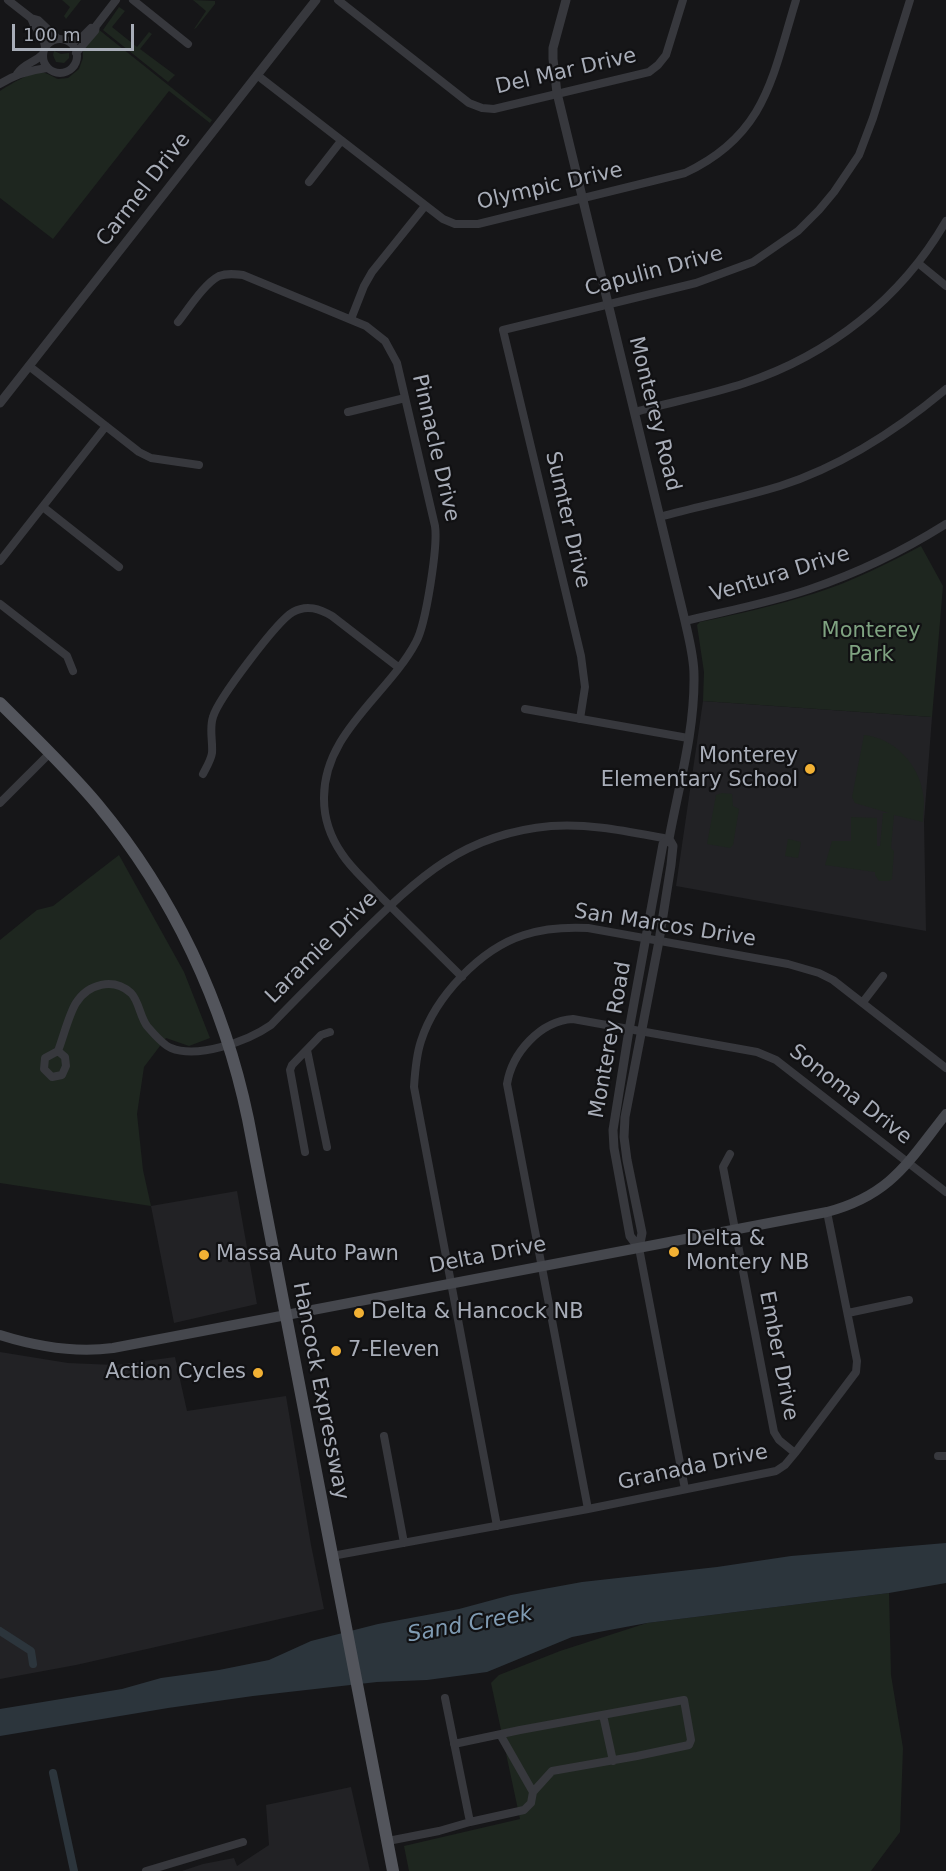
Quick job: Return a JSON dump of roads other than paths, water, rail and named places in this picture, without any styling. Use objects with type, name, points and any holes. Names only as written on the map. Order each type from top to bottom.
[{"type":"main road","name":"Hancock Expressway","points":[[0,703],[103,810],[152,880],[197,962],[229,1044],[246,1109],[393,1871]]},
{"type":"main road","name":"Delta Drive","points":[[0,1335],[52,1349],[100,1350],[827,1212],[856,1203],[885,1186],[908,1162],[946,1114]]},
{"type":"street","points":[[8,0],[31,18],[38,20],[58,39],[71,43],[76,53],[75,64],[70,69],[57,73],[47,68],[43,61],[44,37],[33,26],[31,18]]},
{"type":"street","points":[[71,43],[96,26],[116,0]]},
{"type":"street","points":[[133,0],[188,44]]},
{"type":"street","name":"Carmel Drive","points":[[0,403],[316,0]]},
{"type":"street","name":"Del Mar Drive","points":[[338,0],[469,103],[482,108],[494,109],[649,72],[666,55],[683,0]]},
{"type":"street","name":"Monterey Road","points":[[566,0],[553,48],[557,93],[685,621],[694,673],[694,699],[688,738],[669,838],[663,844],[613,1130],[614,1148],[630,1236],[639,1248]]},
{"type":"street","name":"Olympic Drive","points":[[257,75],[443,219],[455,224],[478,224],[685,173],[702,165],[733,143],[755,116],[770,83],[796,0]]},
{"type":"street","name":"Capulin Drive","points":[[503,330],[696,283],[753,261],[798,231],[819,210],[859,155],[910,0]]},
{"type":"street","points":[[76,53],[95,31],[96,26]]},
{"type":"street","points":[[17,74],[21,67],[36,61],[51,42],[58,39]]},
{"type":"street","points":[[1,81],[17,74],[23,75],[47,68]]},
{"type":"street","points":[[309,182],[342,141]]},
{"type":"street","points":[[351,319],[372,272],[424,206]]},
{"type":"street","points":[[635,412],[742,384],[812,354],[862,320],[898,287],[918,263],[946,221]]},
{"type":"street","points":[[918,263],[946,286]]},
{"type":"street","name":"Pinnacle Drive","points":[[178,322],[210,283],[220,276],[243,275],[366,326],[385,341],[397,363],[436,537],[420,635],[415,645],[331,757],[324,789],[324,808],[328,827],[342,855],[462,977]]},
{"type":"street","name":"Sumter Drive","points":[[503,330],[581,657],[585,687],[580,719]]},
{"type":"street","points":[[29,366],[139,452],[151,458],[199,465]]},
{"type":"street","points":[[660,517],[780,486],[830,465],[898,427],[946,388]]},
{"type":"street","points":[[348,412],[405,398]]},
{"type":"street","points":[[0,561],[106,426]]},
{"type":"street","points":[[42,507],[119,567]]},
{"type":"street","name":"Ventura Drive","points":[[685,621],[798,592],[851,574],[897,553],[946,524]]},
{"type":"street","points":[[0,604],[67,656],[73,671]]},
{"type":"street","points":[[203,774],[212,754],[211,729],[217,705],[281,622],[295,610],[311,607],[322,610],[398,668]]},
{"type":"street","points":[[525,709],[688,738]]},
{"type":"street","points":[[0,803],[50,753]]},
{"type":"street","name":"Laramie Drive","points":[[58,1051],[76,1003],[93,986],[112,983],[131,994],[146,1025],[169,1047],[192,1053],[229,1044],[259,1033],[271,1024],[418,879],[455,854],[491,839],[519,830],[552,826],[602,827],[669,838]]},
{"type":"street","name":"Monterey Road","points":[[669,838],[673,846],[659,941],[625,1117],[624,1137],[642,1233],[639,1248],[685,1489]]},
{"type":"street","name":"San Marcos Drive","points":[[496,1526],[414,1087],[420,1043],[427,1025],[436,1008],[462,977],[479,961],[507,943],[523,935],[543,930],[568,927],[588,928],[647,938],[806,968],[833,980],[946,1068]]},
{"type":"street","points":[[863,1002],[884,976]]},
{"type":"street","name":"Sonoma Drive","points":[[588,1509],[507,1084],[509,1071],[518,1054],[536,1035],[564,1020],[573,1019],[768,1055],[946,1192]]},
{"type":"street","points":[[305,1152],[292,1065],[321,1035],[330,1032]]},
{"type":"street","points":[[307,1050],[327,1147]]},
{"type":"street","name":"Ember Drive","points":[[730,1154],[723,1167],[774,1432],[778,1440],[795,1453]]},
{"type":"street","name":"Granada Drive","points":[[332,1556],[776,1472],[795,1453],[856,1372],[857,1361],[827,1212]]},
{"type":"street","points":[[848,1313],[909,1300]]},
{"type":"street","points":[[384,1436],[404,1543]]},
{"type":"street","points":[[445,1698],[470,1822]]},
{"type":"street","points":[[388,1841],[524,1810],[531,1803],[533,1792],[552,1771],[689,1745],[691,1740],[684,1700],[454,1744]]},
{"type":"street","points":[[603,1715],[613,1761]]},
{"type":"street","points":[[501,1736],[533,1792]]},
{"type":"street","points":[[146,1871],[243,1842]]},
{"type":"water","name":"Sand Creek","points":[[946,1543],[946,1583],[889,1593],[647,1623],[572,1637],[487,1672],[427,1680],[377,1682],[253,1696],[0,1736],[0,1709],[122,1689],[161,1678],[269,1660],[311,1641],[378,1624],[459,1609],[511,1595],[582,1582],[791,1556]]},
{"type":"waterway","points":[[0,1631],[31,1651],[33,1664]]},
{"type":"waterway","points":[[53,1773],[74,1871]]},
{"type":"place","name":"Monterey Elementary School","points":[[810,769]]},
{"type":"place","name":"Delta & Montery NB","points":[[674,1252]]},
{"type":"place","name":"Massa Auto Pawn","points":[[204,1255]]},
{"type":"place","name":"Delta & Hancock NB","points":[[359,1313]]},
{"type":"place","name":"7-Eleven","points":[[336,1351]]},
{"type":"place","name":"Action Cycles","points":[[258,1373]]},
{"type":"park label","name":"Monterey Park","points":[[871,644]]}]
